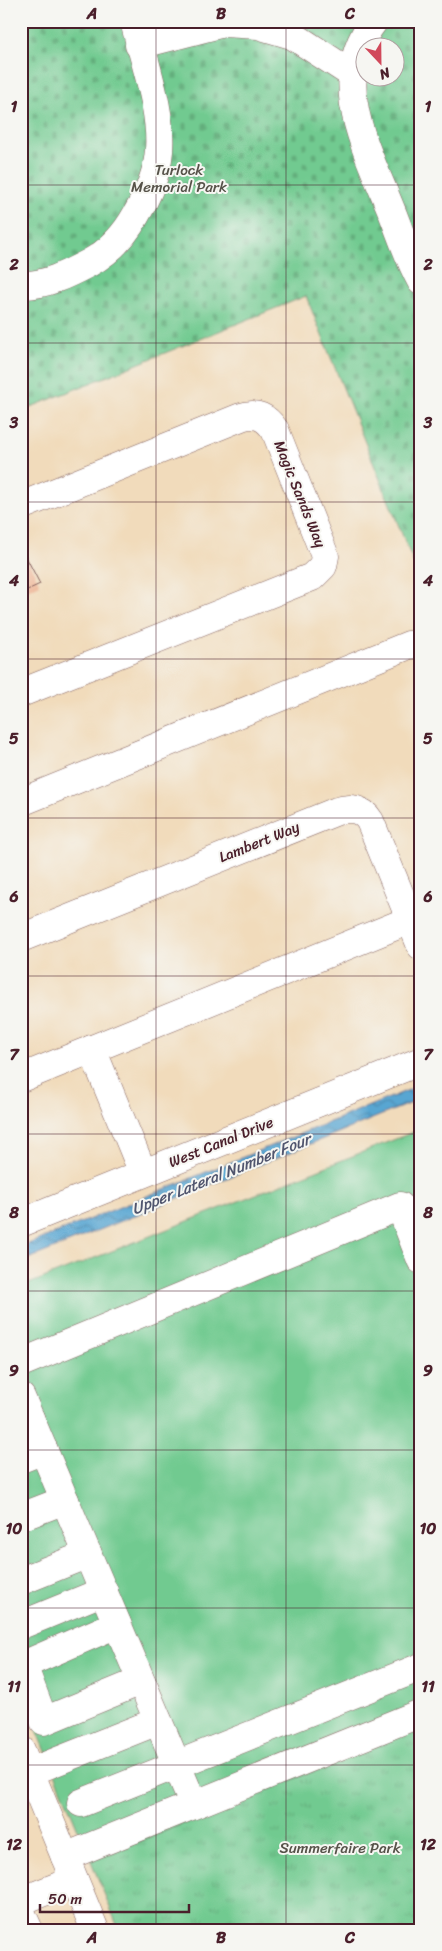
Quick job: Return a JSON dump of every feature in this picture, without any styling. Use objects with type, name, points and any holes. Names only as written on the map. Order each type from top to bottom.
[{"type":"street","points":[[374,21],[366,31],[357,52],[352,74],[353,106],[363,140],[421,281]]},
{"type":"street","points":[[21,285],[30,285],[65,276],[103,255],[129,227],[148,196],[158,158],[158,115],[136,33],[224,23],[258,25],[292,35],[352,74]]},
{"type":"street","name":"Magic Sands Way","points":[[21,506],[241,417],[256,414],[268,421],[275,430],[325,556],[323,566],[312,577],[21,693]]},
{"type":"street","points":[[21,802],[409,645],[421,644]]},
{"type":"street","name":"Lambert Way","points":[[21,938],[337,811],[349,808],[359,810],[370,821],[421,946]]},
{"type":"street","points":[[21,1078],[410,920]]},
{"type":"street","points":[[92,1049],[143,1173]]},
{"type":"street","name":"West Canal Drive","points":[[21,1223],[421,1061]]},
{"type":"street","points":[[21,1363],[400,1206],[421,1260]]},
{"type":"street","points":[[24,1412],[32,1454],[65,1500],[187,1788]]},
{"type":"street","points":[[21,1517],[65,1500]]},
{"type":"street","points":[[21,1581],[88,1554]]},
{"type":"street","points":[[21,1625],[104,1592]]},
{"type":"street","points":[[117,1624],[23,1665],[44,1721],[141,1681]]},
{"type":"street","points":[[81,1802],[421,1667]]},
{"type":"street","points":[[21,1901],[70,1869],[421,1713]]},
{"type":"street","points":[[95,1930],[26,1761],[158,1721]]},
{"type":"street","points":[[21,1912],[29,1930]]},
{"type":"green space","name":"Turlock Memorial Park","points":[[21,21],[421,21],[421,581],[306,296],[21,411]]},
{"type":"green space","points":[[421,1129],[421,1728],[91,1861],[21,1691],[21,1287]]},
{"type":"green space","name":"Summerfaire Park","points":[[421,1728],[421,1930],[119,1930],[91,1861]]},
{"type":"water","name":"Upper Lateral Number Four","points":[[421,1085],[421,1099],[21,1262],[21,1247]]},
{"type":"building","points":[[21,547],[40,584],[21,593]]}]
